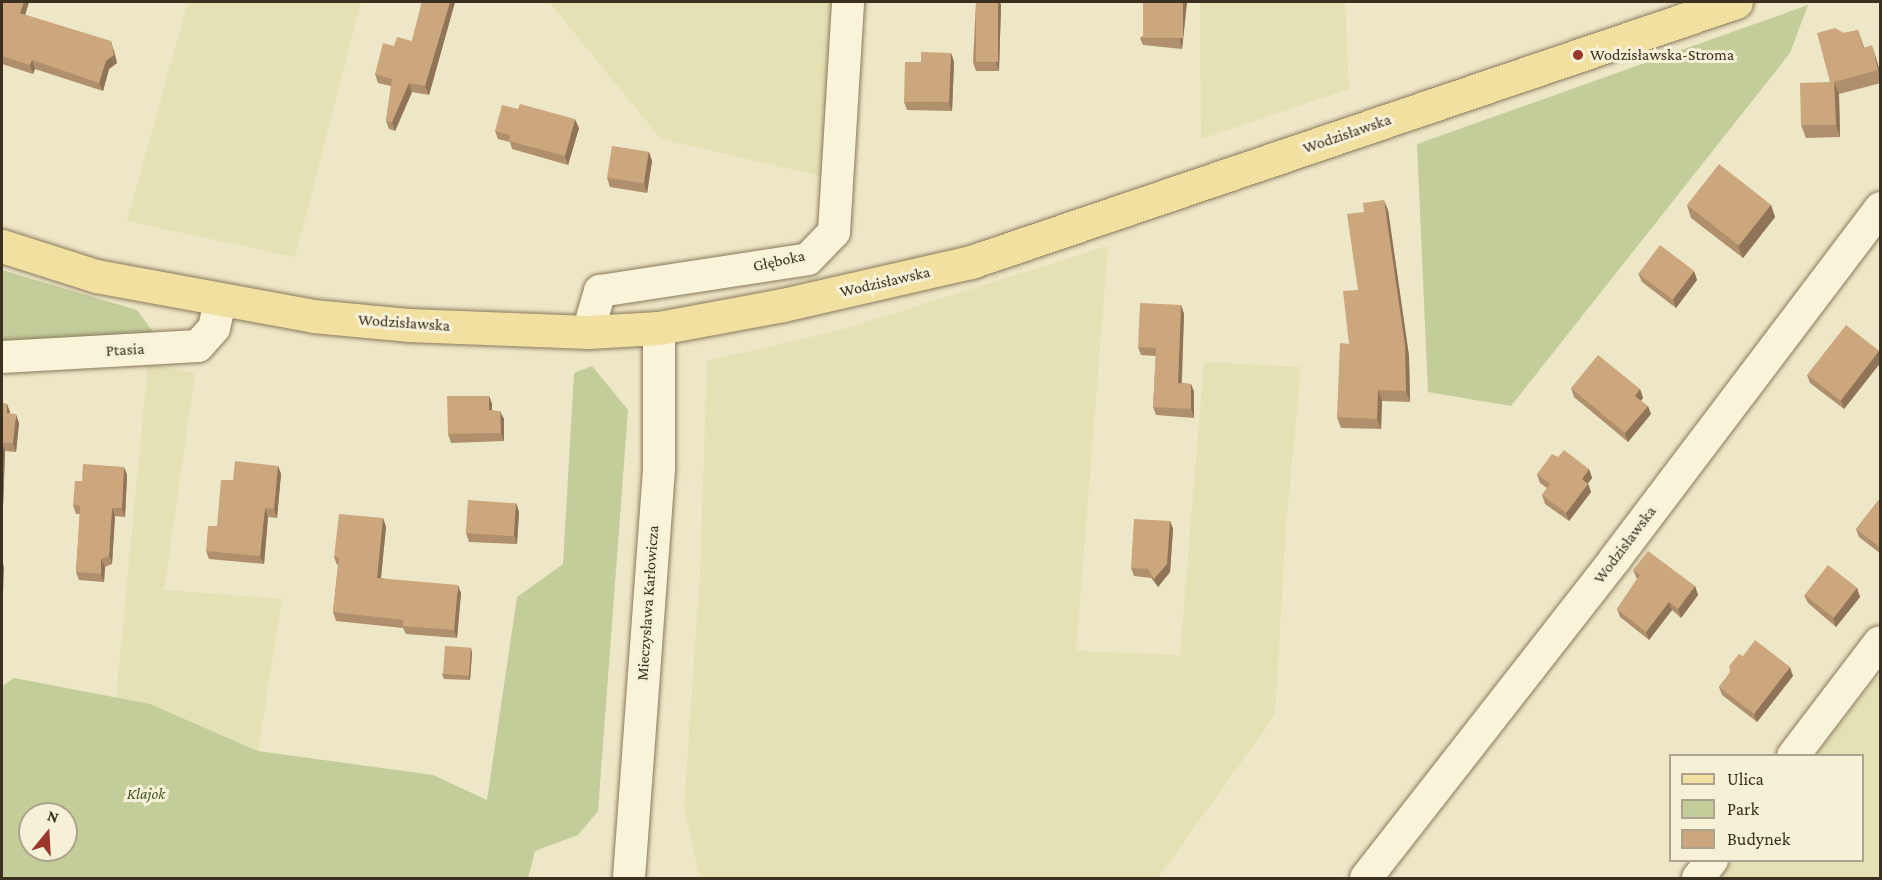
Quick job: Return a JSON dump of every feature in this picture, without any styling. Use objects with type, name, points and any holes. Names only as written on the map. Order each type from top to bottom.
[{"type":"main road","name":"Wodzisławska","points":[[2,246],[96,276],[220,301],[408,325],[588,332],[659,328],[783,305],[972,262],[1736,2]]},
{"type":"street","name":"Głęboka","points":[[588,332],[600,291],[808,258],[834,232],[848,2]]},
{"type":"street","name":"Wodzisławska","points":[[1366,879],[1615,559],[1881,208]]},
{"type":"street","name":"Ptasia","points":[[2,357],[198,346],[214,328],[220,301]]},
{"type":"street","name":"Mieczysława Karłowicza","points":[[629,879],[658,466],[659,328]]},
{"type":"street","points":[[1795,754],[1881,642]]},
{"type":"street","points":[[1698,879],[1711,862]]},
{"type":"shaded area","points":[[188,2],[361,2],[295,257],[127,221]]},
{"type":"shaded area","points":[[549,2],[834,2],[822,176],[661,139]]},
{"type":"shaded area","points":[[1200,2],[1345,2],[1349,89],[1201,139]]},
{"type":"shaded area","points":[[1108,246],[1076,651],[1180,655],[1204,362],[1301,367],[1286,525],[1275,715],[1158,878],[700,878],[684,807],[700,575],[707,361],[841,330]]},
{"type":"shaded area","points":[[148,364],[195,373],[164,590],[282,599],[258,751],[150,704],[116,698]]},
{"type":"shaded area","points":[[1880,673],[1880,878],[1719,878],[1733,862],[1864,862],[1864,754],[1817,754]]},
{"type":"green space","points":[[1808,5],[1790,53],[1511,406],[1428,392],[1417,144]]},
{"type":"green space","points":[[2,270],[137,310],[162,344],[2,348]]},
{"type":"green space","name":"Klajok","points":[[592,366],[628,410],[598,811],[578,835],[535,851],[528,878],[2,878],[2,686],[14,678],[150,704],[258,751],[433,775],[487,800],[517,597],[563,564],[574,373]]},
{"type":"building","points":[[2,2],[24,2],[20,13],[111,41],[114,55],[106,61],[99,83],[32,60],[30,65],[2,56]]},
{"type":"building","points":[[422,2],[450,2],[425,86],[409,83],[392,122],[386,121],[392,79],[375,74],[383,43],[394,46],[397,37],[412,41]]},
{"type":"building","points":[[976,2],[998,2],[998,62],[976,62]]},
{"type":"building","points":[[1143,2],[1183,2],[1183,38],[1143,38]]},
{"type":"building","points":[[1835,28],[1844,33],[1858,30],[1863,48],[1872,45],[1878,70],[1834,82],[1836,125],[1801,125],[1800,83],[1830,82],[1817,33]]},
{"type":"building","points":[[921,52],[951,53],[949,102],[904,102],[905,62],[921,62]]},
{"type":"building","points":[[520,104],[575,119],[565,156],[509,141],[510,135],[495,131],[502,105],[518,109]]},
{"type":"building","points":[[612,146],[649,152],[644,183],[607,178]]},
{"type":"building","points":[[1719,164],[1771,205],[1739,246],[1687,205]]},
{"type":"building","points":[[1384,200],[1405,345],[1406,391],[1378,390],[1377,419],[1337,417],[1340,343],[1349,344],[1343,291],[1358,290],[1347,214],[1364,212],[1363,203]]},
{"type":"building","points":[[1660,245],[1694,271],[1673,300],[1638,274]]},
{"type":"building","points":[[1140,303],[1181,305],[1178,383],[1191,384],[1191,409],[1153,407],[1156,348],[1138,347]]},
{"type":"building","points":[[1846,325],[1879,351],[1840,401],[1807,375]]},
{"type":"building","points":[[1598,355],[1640,389],[1635,396],[1648,406],[1625,433],[1571,388]]},
{"type":"building","points":[[447,396],[489,396],[489,410],[500,411],[501,433],[448,434]]},
{"type":"building","points":[[2,403],[7,404],[7,413],[16,414],[13,443],[2,443]]},
{"type":"building","points":[[1564,450],[1589,469],[1582,479],[1588,484],[1566,513],[1542,495],[1550,484],[1537,474],[1552,454],[1558,457]]},
{"type":"building","points":[[235,461],[278,466],[274,509],[265,508],[260,556],[206,551],[208,526],[217,526],[221,480],[233,480]]},
{"type":"building","points":[[83,464],[124,467],[122,508],[112,508],[109,556],[101,559],[101,574],[76,572],[80,506],[73,505],[75,481],[82,481]]},
{"type":"building","points":[[1881,497],[1881,548],[1856,529]]},
{"type":"building","points":[[468,500],[516,503],[514,536],[466,533]]},
{"type":"building","points":[[339,514],[383,518],[377,578],[458,585],[454,630],[403,626],[403,620],[333,612],[339,557],[334,557]]},
{"type":"building","points":[[1134,519],[1170,521],[1167,564],[1154,579],[1148,569],[1131,568]]},
{"type":"building","points":[[1648,551],[1695,586],[1678,609],[1669,602],[1646,632],[1617,609],[1640,575],[1633,570]]},
{"type":"building","points":[[1828,565],[1857,588],[1834,618],[1805,595]]},
{"type":"building","points":[[1755,640],[1790,667],[1754,714],[1719,687],[1730,672],[1729,666],[1739,654],[1743,656]]},
{"type":"building","points":[[445,646],[471,648],[469,676],[443,674]]},
{"type":"place","name":"Wodzisławska-Stroma","points":[[1578,55]]}]
